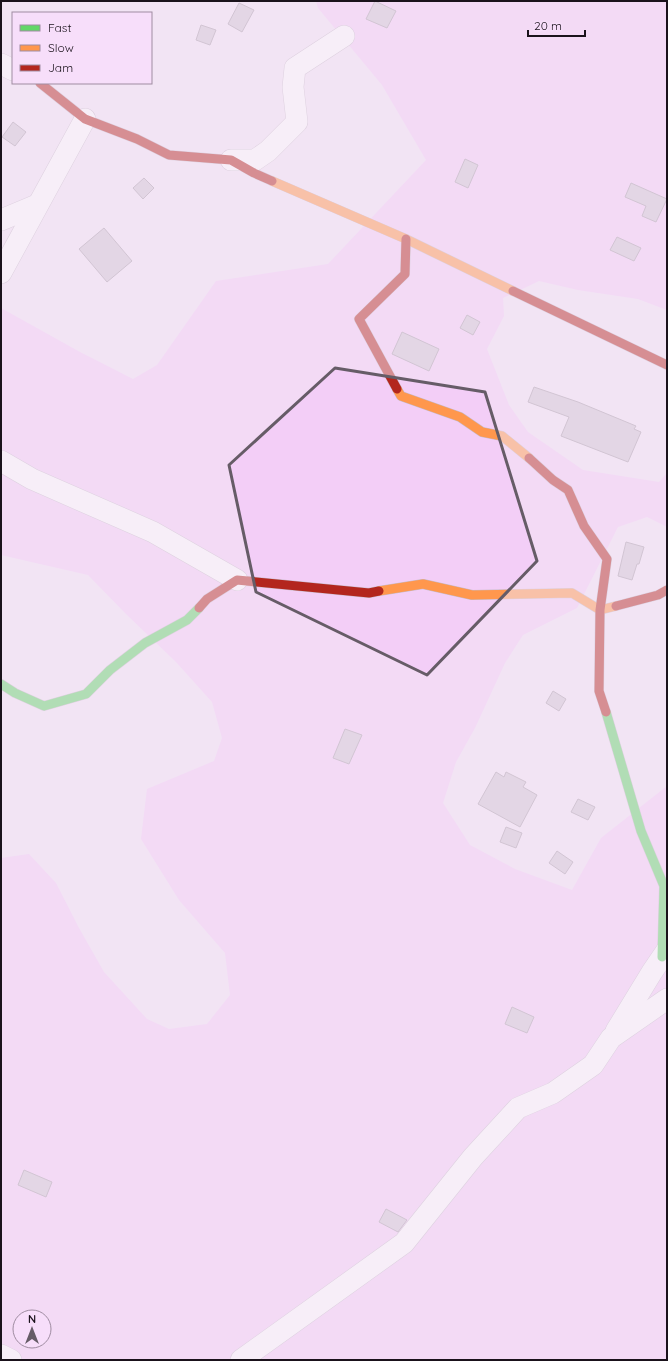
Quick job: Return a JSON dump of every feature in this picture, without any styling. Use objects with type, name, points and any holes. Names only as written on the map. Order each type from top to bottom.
[{"type":"street","points":[[42,84],[84,119],[137,139],[169,155],[231,160],[256,160],[268,151],[297,122],[293,87],[295,68],[344,36]]},
{"type":"street","points":[[1,64],[12,70]]},
{"type":"street","points":[[1,273],[84,119]]},
{"type":"street","points":[[231,160],[254,173],[406,239],[667,365]]},
{"type":"street","points":[[1,220],[37,205]]},
{"type":"street","points":[[241,1360],[404,1243],[473,1157],[518,1108],[553,1093],[593,1065],[664,953],[664,886],[640,831],[618,750],[599,691],[600,610],[607,559],[584,526],[568,490],[553,480],[531,459],[502,436],[482,432],[460,417],[402,396],[359,318],[405,274],[406,239]]},
{"type":"street","points":[[1,462],[32,478],[153,532],[237,580],[369,593],[423,584],[472,595],[572,593],[600,610],[664,594]]},
{"type":"street","points":[[1,684],[15,693],[44,706],[86,694],[110,670],[145,643],[187,620],[207,599],[237,580]]},
{"type":"street","points":[[611,1038],[667,999]]},
{"type":"street","points":[[1,1355],[11,1360]]},
{"type":"highlighted area","points":[[335,368],[485,392],[537,561],[427,675],[256,592],[229,465]]},
{"type":"shaded area","points":[[316,1],[667,1],[667,310],[638,299],[578,290],[539,281],[503,298],[504,316],[487,349],[509,405],[528,432],[583,470],[659,482],[667,473],[667,527],[647,517],[618,527],[577,608],[523,635],[505,663],[475,728],[456,762],[443,803],[470,845],[515,869],[572,890],[601,838],[667,786],[667,1360],[1,1360],[1,858],[29,854],[56,883],[104,972],[147,1019],[169,1029],[207,1024],[230,995],[225,953],[179,900],[141,839],[147,789],[214,761],[222,738],[212,702],[176,662],[88,575],[1,555],[1,308],[80,352],[133,379],[157,365],[216,281],[328,264],[426,160],[382,85],[318,8]]},
{"type":"building","points":[[375,1],[396,11],[387,28],[366,19]]},
{"type":"building","points":[[239,3],[254,10],[242,32],[228,24]]},
{"type":"building","points":[[201,25],[216,30],[210,45],[196,40]]},
{"type":"building","points":[[13,122],[26,132],[15,146],[2,137]]},
{"type":"building","points":[[465,159],[478,165],[468,188],[455,182]]},
{"type":"building","points":[[144,178],[154,188],[143,199],[133,188]]},
{"type":"building","points":[[631,183],[667,199],[656,222],[642,216],[646,206],[625,197]]},
{"type":"building","points":[[104,228],[132,261],[107,282],[79,249]]},
{"type":"building","points":[[617,237],[641,248],[634,261],[610,250]]},
{"type":"building","points":[[467,315],[480,322],[473,335],[460,328]]},
{"type":"building","points":[[402,332],[439,349],[429,371],[392,354]]},
{"type":"building","points":[[534,387],[578,402],[636,426],[634,429],[641,432],[628,462],[561,436],[569,417],[528,402]]},
{"type":"building","points":[[626,542],[644,547],[632,580],[618,576]]},
{"type":"building","points":[[553,691],[566,699],[559,711],[546,703]]},
{"type":"building","points":[[345,729],[362,735],[349,764],[333,758]]},
{"type":"building","points":[[496,772],[504,777],[506,772],[526,782],[523,787],[537,795],[520,827],[478,804]]},
{"type":"building","points":[[578,799],[595,807],[588,820],[571,812]]},
{"type":"building","points":[[506,827],[522,833],[516,848],[500,842]]},
{"type":"building","points":[[557,851],[573,862],[565,874],[549,863]]},
{"type":"building","points":[[512,1007],[534,1017],[527,1033],[505,1024]]},
{"type":"building","points":[[24,1170],[52,1182],[46,1197],[18,1185]]},
{"type":"building","points":[[386,1209],[407,1220],[398,1232],[379,1222]]},
{"type":"traffic: fast","points":[[1,684],[15,693],[44,706],[86,694],[110,670],[145,643],[187,620],[199,608]]},
{"type":"traffic: fast","points":[[606,712],[641,831],[664,886],[662,957]]},
{"type":"traffic: slow","points":[[272,181],[406,239],[513,291]]},
{"type":"traffic: slow","points":[[397,389],[401,396],[460,417],[482,432],[502,436],[529,458]]},
{"type":"traffic: slow","points":[[379,591],[423,584],[472,595],[572,593],[600,610],[616,606]]},
{"type":"traffic: jam","points":[[41,84],[85,119],[137,139],[169,155],[231,160],[272,181]]},
{"type":"traffic: jam","points":[[397,389],[359,319],[405,274],[406,239]]},
{"type":"traffic: jam","points":[[513,291],[667,365]]},
{"type":"traffic: jam","points":[[529,458],[553,480],[568,490],[584,526],[607,559],[600,610],[599,691],[606,712]]},
{"type":"traffic: jam","points":[[199,608],[207,599],[237,580],[369,593],[379,591]]},
{"type":"traffic: jam","points":[[616,606],[658,595],[667,590]]}]
